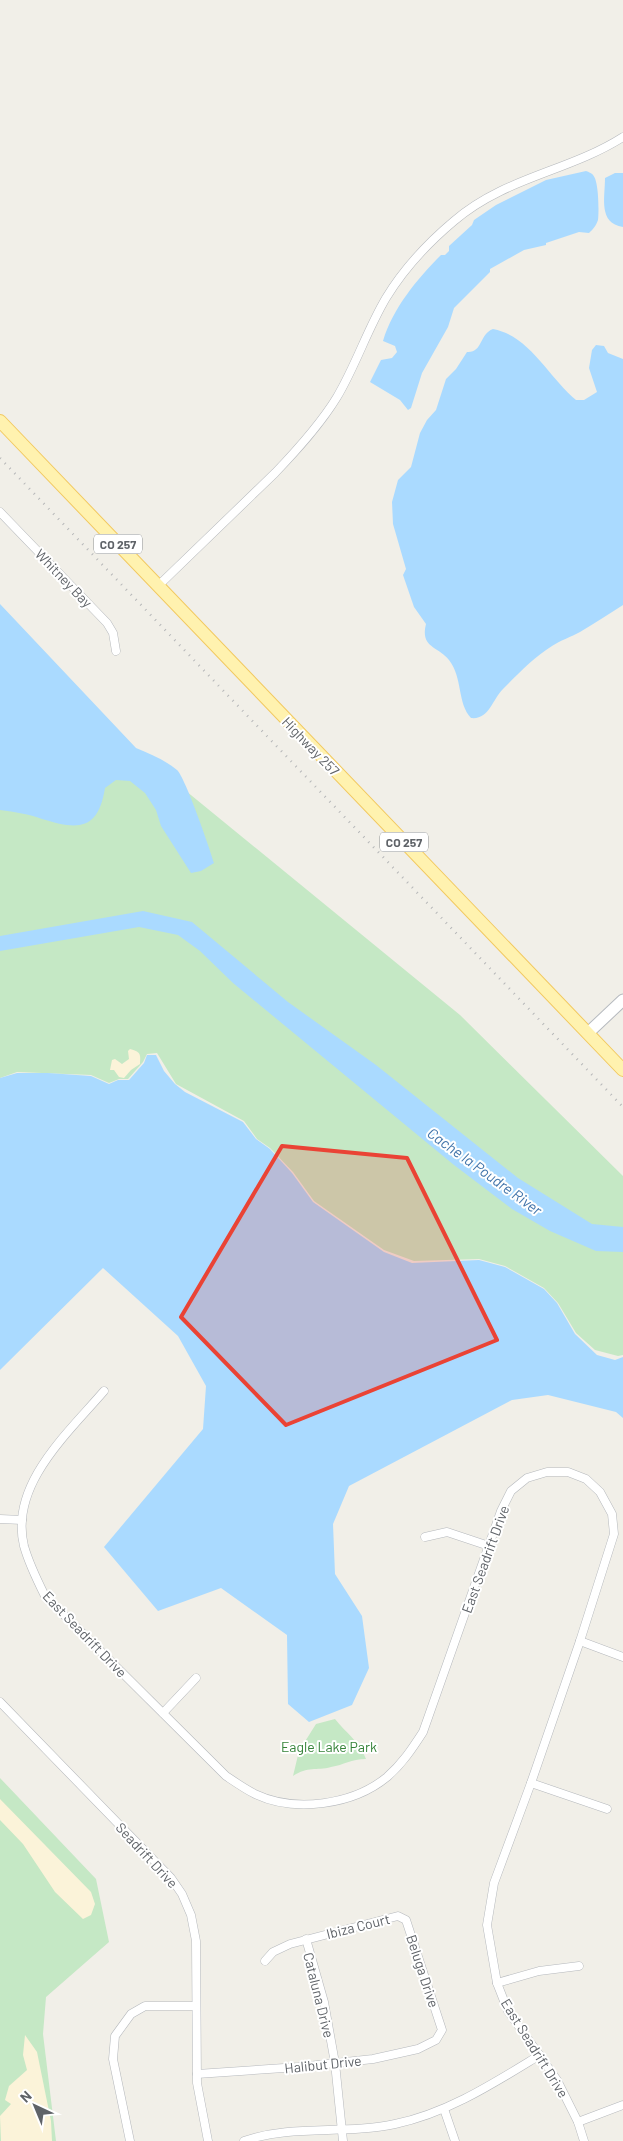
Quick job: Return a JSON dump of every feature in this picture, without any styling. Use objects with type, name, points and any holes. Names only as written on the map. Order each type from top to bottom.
[{"type":"main road","name":"Highway 257","points":[[0,421],[623,1070]]},
{"type":"street","points":[[158,586],[293,454],[329,409],[346,381],[386,298],[410,266],[438,236],[467,210],[500,190],[592,155],[623,137]]},
{"type":"street","name":"Whitney Bay","points":[[0,512],[107,623],[113,633],[116,651]]},
{"type":"street","points":[[588,1033],[623,1000]]},
{"type":"street","name":"East Seadrift Drive","points":[[104,1391],[46,1460],[30,1488],[22,1520],[24,1545],[30,1567],[45,1596],[226,1776],[256,1795],[284,1803],[307,1805],[332,1802],[362,1793],[386,1778],[405,1759],[423,1732],[501,1511],[511,1491],[527,1478],[547,1472],[568,1472],[586,1479],[600,1492],[612,1514],[614,1534],[532,1783],[494,1883],[487,1925],[497,1983],[508,2011],[557,2080],[578,2122],[584,2141]]},
{"type":"street","points":[[0,1519],[22,1520]]},
{"type":"street","points":[[425,1537],[447,1532],[489,1546]]},
{"type":"street","points":[[580,1641],[623,1657]]},
{"type":"street","points":[[163,1713],[196,1678]]},
{"type":"street","name":"Seadrift Drive","points":[[0,1702],[171,1878],[182,1894],[191,1915],[196,1941],[197,2074],[208,2141]]},
{"type":"street","points":[[532,1783],[607,1809]]},
{"type":"street","name":"Ibiza Court","points":[[265,1961],[274,1952],[306,1939],[398,1916]]},
{"type":"street","name":"Beluga Drive","points":[[398,1916],[406,1920],[442,2030]]},
{"type":"street","name":"Cataluna Drive","points":[[306,1939],[324,2002],[335,2063],[343,2141]]},
{"type":"street","points":[[497,1983],[539,1970],[580,1966]]},
{"type":"street","points":[[130,2141],[113,2059],[115,2036],[131,2014],[145,2006],[196,2006]]},
{"type":"street","name":"Halibut Drive","points":[[197,2074],[372,2059],[418,2049],[436,2040],[442,2030]]},
{"type":"street","points":[[244,2141],[280,2132],[342,2130],[395,2124],[444,2109],[490,2086],[540,2055]]},
{"type":"street","points":[[578,2122],[623,2105]]},
{"type":"street","points":[[444,2109],[455,2141]]},
{"type":"highlighted area","points":[[282,1146],[407,1158],[497,1340],[286,1425],[181,1317]]},
{"type":"green space","points":[[153,764],[460,1015],[623,1176],[623,1355],[618,1356],[595,1350],[576,1333],[558,1303],[544,1288],[505,1266],[479,1259],[414,1261],[384,1250],[314,1201],[293,1172],[270,1148],[257,1139],[244,1121],[176,1084],[157,1053],[147,1054],[143,1062],[128,1079],[119,1079],[109,1083],[91,1075],[17,1072],[0,1078],[0,785]]},
{"type":"green space","name":"Eagle Lake Park","points":[[335,1719],[356,1742],[366,1759],[308,1770],[293,1776],[299,1751],[316,1724]]},
{"type":"green space","points":[[0,1778],[96,1879],[109,1942],[46,1997],[43,2034],[56,2141],[0,2141]]},
{"type":"sand","points":[[130,1049],[139,1054],[140,1064],[124,1078],[119,1077],[114,1070],[110,1070],[112,1060],[115,1059],[122,1064],[129,1059],[128,1051]]},
{"type":"sand","points":[[0,1799],[91,1892],[95,1904],[91,1915],[83,1919],[55,1892],[23,1844],[0,1820]]},
{"type":"sand","points":[[25,2035],[37,2052],[51,2121],[52,2141],[1,2141],[0,2116],[11,2104],[5,2100],[9,2086],[27,2070],[23,2055]]},
{"type":"water","points":[[586,171],[595,178],[597,190],[598,220],[594,227],[589,233],[579,232],[546,243],[546,245],[524,250],[490,269],[490,272],[454,308],[448,327],[422,373],[411,408],[408,410],[400,400],[370,382],[381,360],[392,358],[397,352],[395,346],[383,341],[399,306],[423,274],[441,255],[445,255],[449,251],[449,246],[472,225],[474,220],[496,205],[546,180]]},
{"type":"water","points":[[615,173],[623,173],[623,227],[615,225],[606,215],[604,201],[605,178]]},
{"type":"water","points":[[493,329],[506,333],[518,340],[576,400],[584,400],[597,392],[589,368],[592,350],[596,345],[604,346],[608,353],[623,359],[623,605],[580,632],[545,650],[499,693],[486,713],[477,718],[471,718],[464,705],[453,667],[445,655],[428,642],[425,632],[426,624],[414,607],[403,575],[406,569],[393,524],[392,502],[398,480],[411,467],[420,433],[427,420],[436,410],[446,379],[456,369],[467,352],[476,350],[485,335]]},
{"type":"water","points":[[0,604],[136,748],[162,760],[177,770],[181,775],[203,829],[214,863],[201,871],[191,873],[161,826],[156,810],[145,793],[130,781],[116,780],[105,788],[97,813],[84,824],[66,825],[27,814],[0,810]]},
{"type":"water","name":"Cache la Poudre River","points":[[143,911],[192,922],[288,1002],[376,1065],[518,1178],[592,1224],[623,1227],[623,1252],[596,1251],[550,1231],[512,1209],[454,1165],[233,983],[200,951],[178,935],[139,927],[0,951],[0,936]]},
{"type":"water","points":[[147,1055],[156,1055],[164,1071],[185,1092],[243,1122],[256,1139],[270,1149],[292,1173],[313,1202],[384,1252],[412,1263],[479,1260],[505,1267],[544,1289],[557,1303],[575,1334],[597,1355],[615,1360],[623,1357],[623,1418],[616,1412],[548,1395],[512,1400],[349,1486],[333,1524],[335,1574],[362,1616],[369,1668],[352,1705],[309,1722],[288,1704],[287,1635],[221,1588],[158,1611],[104,1547],[203,1429],[206,1386],[178,1336],[103,1268],[0,1370],[0,1078],[17,1073],[48,1073],[91,1076],[109,1084],[118,1080],[129,1080],[144,1063]]},
{"type":"railway","points":[[0,458],[623,1107]]}]
